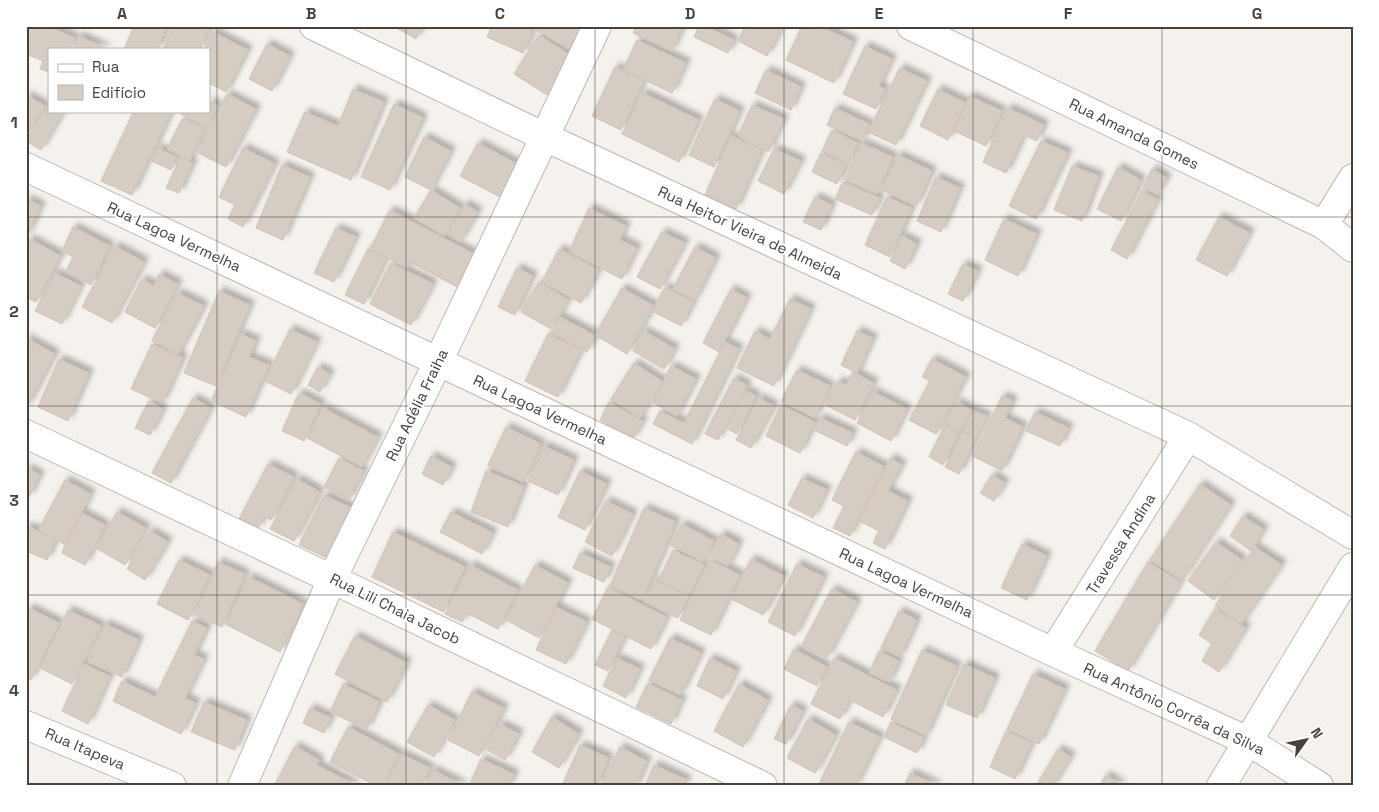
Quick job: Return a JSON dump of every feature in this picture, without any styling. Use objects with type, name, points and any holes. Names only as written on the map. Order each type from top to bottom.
[{"type":"street","name":"Rua Heitor Vieira de Almeida","points":[[314,26],[545,138],[1188,436],[1353,534]]},
{"type":"street","name":"Rua Adélia Fraiha","points":[[242,786],[332,579],[438,362],[597,26]]},
{"type":"street","name":"Rua Amanda Gomes","points":[[912,26],[1324,225],[1353,248]]},
{"type":"street","name":"Rua Lagoa Vermelha","points":[[26,167],[1053,652]]},
{"type":"street","points":[[1324,225],[1353,178]]},
{"type":"street","name":"Rua Lili Chaia Jacob","points":[[26,434],[763,786]]},
{"type":"street","name":"Travessa Andina","points":[[1053,652],[1188,436]]},
{"type":"street","points":[[1221,786],[1353,567]]},
{"type":"street","name":"Rua Antônio Corrêa da Silva","points":[[1053,652],[1248,741],[1319,786]]},
{"type":"street","name":"Rua Itapeva","points":[[26,725],[172,786]]},
{"type":"building","points":[[26,26],[47,26],[75,38],[70,48],[48,48],[48,72],[40,69],[43,61],[26,54]]},
{"type":"building","points":[[134,26],[167,26],[158,48],[124,48]]},
{"type":"building","points":[[173,26],[210,26],[200,48],[163,48]]},
{"type":"building","points":[[393,26],[423,26],[416,39]]},
{"type":"building","points":[[492,26],[524,26],[533,31],[523,53],[487,37]]},
{"type":"building","points":[[529,26],[582,26],[569,49]]},
{"type":"building","points":[[636,26],[683,26],[672,51],[633,33]]},
{"type":"building","points":[[699,26],[705,26],[734,40],[728,53],[694,37]]},
{"type":"building","points":[[745,26],[782,26],[767,56],[738,41]]},
{"type":"building","points":[[802,26],[820,26],[853,42],[834,83],[786,60]]},
{"type":"building","points":[[213,32],[248,50],[226,92],[210,84],[210,48],[205,48]]},
{"type":"building","points":[[539,35],[572,56],[547,95],[514,74]]},
{"type":"building","points":[[79,36],[105,48],[73,48]]},
{"type":"building","points":[[637,40],[686,63],[672,93],[623,70]]},
{"type":"building","points":[[267,44],[290,56],[272,91],[249,79]]},
{"type":"building","points":[[865,46],[892,59],[879,86],[885,89],[876,109],[843,94]]},
{"type":"building","points":[[615,67],[644,81],[621,130],[592,116]]},
{"type":"building","points":[[900,68],[927,81],[896,145],[868,132]]},
{"type":"building","points":[[766,70],[801,87],[791,110],[755,93]]},
{"type":"building","points":[[353,89],[384,102],[351,180],[287,152],[305,112],[338,126]]},
{"type":"building","points":[[938,89],[966,103],[948,140],[920,126]]},
{"type":"building","points":[[643,93],[699,120],[679,162],[622,134]]},
{"type":"building","points":[[227,94],[256,109],[226,167],[198,153]]},
{"type":"building","points":[[26,95],[45,106],[26,137]]},
{"type":"building","points":[[969,96],[1002,111],[986,146],[954,131]]},
{"type":"building","points":[[715,99],[740,111],[714,167],[689,155]]},
{"type":"building","points":[[210,102],[218,106],[207,128],[177,112],[210,112]]},
{"type":"building","points":[[394,104],[423,118],[390,190],[361,177]]},
{"type":"building","points":[[48,105],[48,112],[63,112],[41,150],[26,141]]},
{"type":"building","points":[[752,105],[784,119],[769,151],[762,150],[738,136]]},
{"type":"building","points":[[835,108],[869,124],[862,141],[827,125]]},
{"type":"building","points":[[1008,108],[1044,125],[1037,141],[1024,135],[1006,173],[983,162]]},
{"type":"building","points":[[134,112],[172,112],[132,195],[101,181]]},
{"type":"building","points":[[183,118],[205,129],[190,160],[167,149]]},
{"type":"building","points":[[832,130],[858,143],[848,164],[822,151]]},
{"type":"building","points":[[731,136],[762,150],[736,209],[705,195]]},
{"type":"building","points":[[424,137],[451,151],[431,190],[405,177]]},
{"type":"building","points":[[1041,141],[1068,153],[1036,219],[1009,206]]},
{"type":"building","points":[[478,143],[517,164],[500,197],[460,176]]},
{"type":"building","points":[[861,143],[893,157],[877,194],[845,180]]},
{"type":"building","points":[[158,148],[177,157],[171,170],[152,161]]},
{"type":"building","points":[[243,148],[275,164],[243,227],[228,219],[235,205],[219,197]]},
{"type":"building","points":[[774,149],[801,161],[784,194],[758,181]]},
{"type":"building","points":[[821,153],[846,165],[837,184],[812,172]]},
{"type":"building","points":[[898,155],[932,171],[916,206],[882,190]]},
{"type":"building","points":[[181,157],[193,163],[179,193],[166,188]]},
{"type":"building","points":[[282,165],[310,177],[283,240],[256,228]]},
{"type":"building","points":[[1072,166],[1099,176],[1082,221],[1054,210]]},
{"type":"building","points":[[1118,167],[1141,180],[1121,221],[1097,209]]},
{"type":"building","points":[[1152,169],[1167,178],[1157,195],[1143,187]]},
{"type":"building","points":[[936,177],[960,188],[941,232],[917,221]]},
{"type":"building","points":[[843,182],[880,198],[872,215],[835,199]]},
{"type":"building","points":[[431,190],[460,208],[444,236],[414,218]]},
{"type":"building","points":[[1142,191],[1158,199],[1127,259],[1111,250]]},
{"type":"building","points":[[815,197],[832,205],[821,230],[803,222]]},
{"type":"building","points":[[887,197],[912,208],[890,257],[865,245]]},
{"type":"building","points":[[26,199],[41,206],[26,239]]},
{"type":"building","points":[[465,204],[478,212],[460,242],[447,234]]},
{"type":"building","points":[[589,208],[626,226],[620,240],[637,248],[622,279],[569,252]]},
{"type":"building","points":[[390,210],[474,254],[457,287],[410,262],[407,268],[370,249]]},
{"type":"building","points":[[1219,217],[1250,233],[1227,276],[1196,260]]},
{"type":"building","points":[[1004,219],[1037,234],[1018,276],[985,260]]},
{"type":"building","points":[[73,227],[110,246],[91,285],[66,272],[73,257],[62,251]]},
{"type":"building","points":[[336,228],[356,237],[334,282],[314,273]]},
{"type":"building","points":[[662,232],[685,243],[660,289],[637,277]]},
{"type":"building","points":[[902,236],[917,244],[905,269],[890,261]]},
{"type":"building","points":[[30,239],[61,256],[36,302],[26,297],[26,246]]},
{"type":"building","points":[[115,246],[144,262],[112,323],[82,307]]},
{"type":"building","points":[[695,247],[716,258],[695,300],[673,289]]},
{"type":"building","points":[[368,249],[386,258],[364,304],[345,295]]},
{"type":"building","points":[[559,249],[599,270],[581,303],[542,282]]},
{"type":"building","points":[[391,263],[433,284],[411,325],[370,304]]},
{"type":"building","points":[[963,264],[978,271],[963,301],[948,294]]},
{"type":"building","points":[[517,268],[533,276],[515,315],[498,307]]},
{"type":"building","points":[[55,273],[81,286],[62,324],[35,311]]},
{"type":"building","points":[[159,274],[178,284],[155,328],[125,312],[142,279],[154,286]]},
{"type":"building","points":[[539,282],[569,300],[551,329],[521,312]]},
{"type":"building","points":[[665,287],[694,302],[681,326],[652,311]]},
{"type":"building","points":[[622,288],[654,306],[627,354],[595,335]]},
{"type":"building","points":[[731,289],[747,298],[719,352],[703,343]]},
{"type":"building","points":[[219,291],[250,305],[216,386],[184,373]]},
{"type":"building","points":[[178,293],[204,306],[178,355],[152,340]]},
{"type":"building","points":[[790,299],[811,309],[774,386],[737,368],[755,331],[770,339]]},
{"type":"building","points":[[560,317],[596,336],[587,352],[551,333]]},
{"type":"building","points":[[290,329],[317,342],[291,394],[265,381]]},
{"type":"building","points":[[644,331],[675,349],[664,369],[633,351]]},
{"type":"building","points":[[857,331],[873,338],[857,373],[841,365]]},
{"type":"building","points":[[241,334],[256,341],[249,357],[269,365],[246,417],[211,401]]},
{"type":"building","points":[[548,334],[581,350],[558,397],[525,381]]},
{"type":"building","points":[[26,338],[55,354],[26,409]]},
{"type":"building","points":[[725,342],[739,349],[692,444],[653,424],[660,411],[684,423]]},
{"type":"building","points":[[152,344],[183,358],[162,403],[131,389]]},
{"type":"building","points":[[59,359],[89,373],[68,421],[38,407]]},
{"type":"building","points":[[932,359],[966,377],[936,434],[909,420],[930,381],[922,377]]},
{"type":"building","points":[[634,363],[663,382],[640,418],[611,399]]},
{"type":"building","points":[[671,366],[696,379],[677,416],[653,403]]},
{"type":"building","points":[[318,367],[330,374],[320,392],[308,385]]},
{"type":"building","points":[[797,370],[830,386],[815,418],[781,401]]},
{"type":"building","points":[[853,372],[874,383],[855,420],[825,405],[838,381],[846,385]]},
{"type":"building","points":[[734,378],[747,385],[718,440],[705,434]]},
{"type":"building","points":[[746,391],[756,396],[737,434],[726,428]]},
{"type":"building","points":[[873,392],[907,409],[891,441],[857,423]]},
{"type":"building","points":[[299,393],[321,404],[304,441],[282,431]]},
{"type":"building","points":[[1002,396],[1013,401],[1005,418],[1023,427],[1002,471],[973,456]]},
{"type":"building","points":[[193,398],[211,408],[171,483],[152,473]]},
{"type":"building","points":[[759,398],[774,406],[751,448],[736,440]]},
{"type":"building","points":[[149,401],[163,409],[150,435],[135,428]]},
{"type":"building","points":[[609,402],[643,421],[633,439],[600,420]]},
{"type":"building","points":[[957,402],[971,410],[959,433],[945,425]]},
{"type":"building","points":[[781,405],[815,422],[800,453],[766,436]]},
{"type":"building","points":[[323,408],[378,437],[362,467],[307,438]]},
{"type":"building","points":[[971,410],[987,416],[976,438],[963,431]]},
{"type":"building","points":[[1035,412],[1069,428],[1060,446],[1026,431]]},
{"type":"building","points":[[820,418],[853,433],[847,446],[814,430]]},
{"type":"building","points":[[945,425],[959,433],[943,465],[929,457]]},
{"type":"building","points":[[506,427],[541,444],[523,482],[488,465]]},
{"type":"building","points":[[963,431],[976,438],[959,474],[945,467]]},
{"type":"building","points":[[544,446],[574,460],[558,495],[528,481]]},
{"type":"building","points":[[856,452],[885,467],[850,536],[833,528],[844,506],[832,500]]},
{"type":"building","points":[[431,456],[452,467],[443,485],[422,474]]},
{"type":"building","points":[[339,458],[364,471],[349,500],[324,487]]},
{"type":"building","points":[[890,458],[902,465],[888,491],[908,501],[885,549],[873,543],[879,531],[859,521]]},
{"type":"building","points":[[268,464],[294,477],[271,520],[264,516],[258,529],[239,519]]},
{"type":"building","points":[[26,468],[40,475],[29,497],[26,495]]},
{"type":"building","points":[[486,471],[524,486],[508,527],[471,512]]},
{"type":"building","points":[[580,471],[607,484],[585,530],[558,517]]},
{"type":"building","points":[[992,475],[1005,483],[994,501],[980,493]]},
{"type":"building","points":[[802,478],[827,490],[813,518],[788,505]]},
{"type":"building","points":[[297,479],[320,492],[294,541],[270,529]]},
{"type":"building","points":[[65,480],[91,494],[65,545],[38,531]]},
{"type":"building","points":[[1200,484],[1231,505],[1182,580],[1150,560]]},
{"type":"building","points":[[324,495],[351,508],[327,558],[299,545]]},
{"type":"building","points":[[606,501],[633,514],[612,556],[585,542]]},
{"type":"building","points":[[644,508],[676,522],[642,600],[610,586]]},
{"type":"building","points":[[117,512],[146,528],[125,565],[96,548]]},
{"type":"building","points":[[451,512],[493,533],[482,554],[440,532]]},
{"type":"building","points":[[82,513],[105,525],[85,565],[62,553]]},
{"type":"building","points":[[1243,516],[1264,530],[1251,551],[1230,536]]},
{"type":"building","points":[[682,524],[714,541],[703,562],[670,545]]},
{"type":"building","points":[[26,526],[56,539],[47,560],[26,551]]},
{"type":"building","points":[[150,531],[168,542],[145,580],[127,569]]},
{"type":"building","points":[[393,532],[465,567],[444,612],[372,577]]},
{"type":"building","points":[[721,534],[739,544],[728,566],[708,556]]},
{"type":"building","points":[[1216,542],[1242,560],[1214,600],[1188,581]]},
{"type":"building","points":[[1022,544],[1047,556],[1027,600],[1001,588]]},
{"type":"building","points":[[1255,547],[1282,565],[1241,624],[1215,606]]},
{"type":"building","points":[[673,550],[704,565],[689,595],[659,580]]},
{"type":"building","points":[[580,553],[611,567],[604,582],[573,568]]},
{"type":"building","points":[[751,559],[784,576],[763,615],[731,599]]},
{"type":"building","points":[[179,560],[210,575],[188,620],[157,604]]},
{"type":"building","points":[[710,560],[740,575],[711,635],[680,620]]},
{"type":"building","points":[[218,562],[245,574],[222,627],[195,615]]},
{"type":"building","points":[[1148,562],[1181,582],[1128,671],[1095,651]]},
{"type":"building","points":[[797,564],[824,577],[795,636],[768,622]]},
{"type":"building","points":[[470,565],[518,590],[498,629],[467,613],[462,622],[445,614]]},
{"type":"building","points":[[535,565],[568,583],[539,638],[506,620]]},
{"type":"building","points":[[249,577],[303,604],[280,652],[225,624]]},
{"type":"building","points":[[655,580],[689,596],[678,618],[644,602]]},
{"type":"building","points":[[608,587],[667,617],[651,649],[592,619]]},
{"type":"building","points":[[832,589],[857,602],[827,658],[802,645]]},
{"type":"building","points":[[556,607],[587,622],[566,664],[536,650]]},
{"type":"building","points":[[29,608],[59,623],[31,680],[26,678],[26,614]]},
{"type":"building","points":[[1215,609],[1246,628],[1219,672],[1202,661],[1212,644],[1199,635]]},
{"type":"building","points":[[68,610],[101,626],[72,684],[40,668]]},
{"type":"building","points":[[899,611],[917,620],[900,657],[881,648]]},
{"type":"building","points":[[192,621],[207,628],[194,655],[204,659],[185,698],[196,703],[181,734],[113,701],[122,681],[155,697]]},
{"type":"building","points":[[105,624],[139,640],[122,677],[88,662]]},
{"type":"building","points":[[612,630],[625,636],[608,671],[595,665]]},
{"type":"building","points":[[355,636],[407,663],[387,702],[335,674]]},
{"type":"building","points":[[670,638],[701,653],[680,695],[649,680]]},
{"type":"building","points":[[794,649],[827,667],[817,686],[784,669]]},
{"type":"building","points":[[922,650],[957,666],[926,736],[891,719]]},
{"type":"building","points":[[879,651],[899,661],[889,682],[869,673]]},
{"type":"building","points":[[617,658],[640,669],[626,698],[603,686]]},
{"type":"building","points":[[710,658],[736,671],[723,699],[697,686]]},
{"type":"building","points":[[834,658],[897,690],[883,717],[850,700],[840,719],[811,704]]},
{"type":"building","points":[[84,664],[110,676],[88,724],[62,711]]},
{"type":"building","points":[[964,664],[995,678],[977,718],[946,705]]},
{"type":"building","points":[[1033,674],[1065,689],[1039,744],[1007,729]]},
{"type":"building","points":[[648,683],[682,700],[671,724],[636,707]]},
{"type":"building","points":[[343,684],[380,702],[367,729],[330,712]]},
{"type":"building","points":[[739,684],[768,700],[743,747],[714,731]]},
{"type":"building","points":[[472,692],[504,708],[479,756],[448,740]]},
{"type":"building","points":[[204,702],[247,720],[235,750],[191,732]]},
{"type":"building","points":[[428,705],[455,720],[434,757],[407,742]]},
{"type":"building","points":[[791,705],[803,711],[786,744],[774,739]]},
{"type":"building","points":[[310,708],[331,718],[324,733],[303,723]]},
{"type":"building","points":[[552,717],[579,734],[559,768],[532,752]]},
{"type":"building","points":[[808,719],[836,735],[815,773],[787,758]]},
{"type":"building","points":[[849,722],[880,737],[856,786],[818,786]]},
{"type":"building","points":[[891,722],[924,738],[917,753],[884,737]]},
{"type":"building","points":[[500,724],[519,734],[505,760],[487,750]]},
{"type":"building","points":[[348,727],[399,754],[383,786],[376,786],[330,762]]},
{"type":"building","points":[[1006,731],[1032,743],[1015,779],[990,767]]},
{"type":"building","points":[[580,745],[609,758],[597,786],[562,786]]},
{"type":"building","points":[[295,746],[319,760],[317,765],[357,786],[274,786]]},
{"type":"building","points":[[620,747],[647,761],[636,786],[601,786]]},
{"type":"building","points":[[1058,749],[1071,757],[1053,786],[1036,786]]},
{"type":"building","points":[[401,754],[430,768],[421,786],[386,786]]},
{"type":"building","points":[[481,759],[514,774],[509,786],[469,786]]},
{"type":"building","points":[[654,765],[687,780],[684,786],[645,786]]},
{"type":"building","points":[[433,770],[464,786],[425,786]]},
{"type":"building","points":[[910,773],[938,786],[904,786]]},
{"type":"building","points":[[1106,775],[1122,786],[1099,786]]}]
